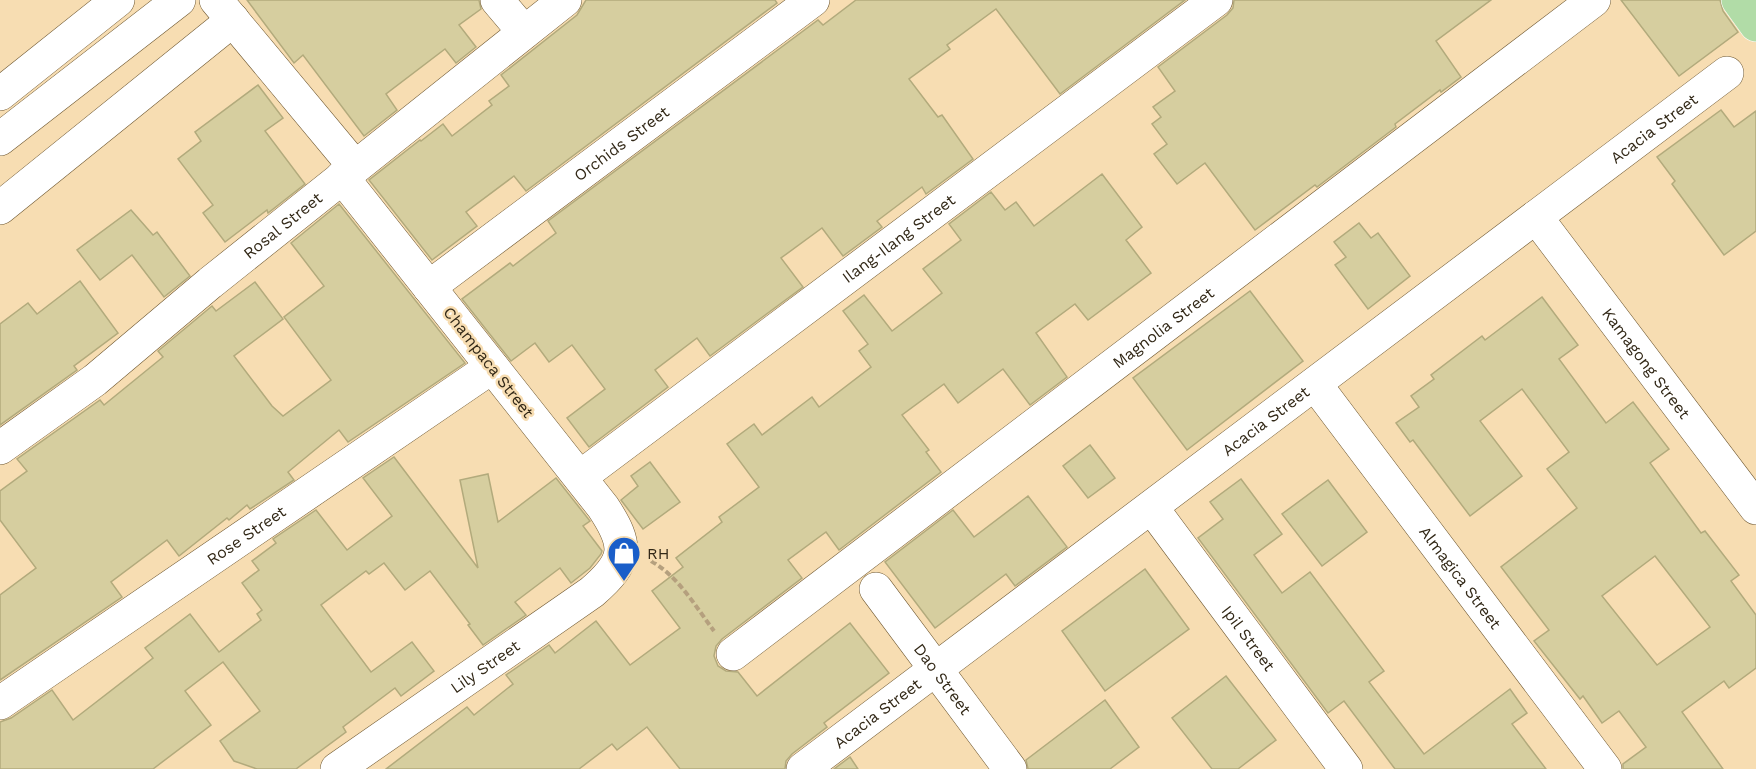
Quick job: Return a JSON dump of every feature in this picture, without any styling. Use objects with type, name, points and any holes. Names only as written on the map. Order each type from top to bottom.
[{"type":"main road","points":[[1738,0],[1756,25]]},
{"type":"street","points":[[0,94],[118,0]]},
{"type":"street","points":[[0,139],[179,0]]},
{"type":"street","points":[[497,0],[524,32]]},
{"type":"street","name":"Rosal Street","points":[[0,448],[95,380],[210,283],[565,0]]},
{"type":"street","name":"Orchids Street","points":[[429,287],[813,0]]},
{"type":"street","name":"Ilang-Ilang Street","points":[[580,477],[1216,0]]},
{"type":"street","name":"Magnolia Street","points":[[733,654],[1594,0]]},
{"type":"street","points":[[0,208],[225,10]]},
{"type":"street","name":"Champaca Street","points":[[225,10],[349,172],[429,287],[603,507],[617,531],[621,543],[621,554]]},
{"type":"street","name":"Acacia Street","points":[[803,769],[1727,73]]},
{"type":"street","name":"Kamagong Street","points":[[1536,217],[1756,508]]},
{"type":"street","name":"Rose Street","points":[[0,704],[492,367]]},
{"type":"street","name":"Almagica Street","points":[[1315,384],[1605,769]]},
{"type":"street","name":"Ipil Street","points":[[1152,508],[1346,769]]},
{"type":"street","name":"Lily Street","points":[[337,769],[592,592],[610,575],[621,554]]},
{"type":"street","name":"Dao Street","points":[[876,589],[1010,769]]},
{"type":"path","points":[[621,554],[644,557],[666,572],[733,654]]},
{"type":"building","points":[[247,0],[479,0],[481,9],[459,25],[476,47],[456,63],[445,49],[386,94],[397,110],[364,136],[303,55],[294,63]]},
{"type":"building","points":[[586,0],[775,0],[777,3],[526,191],[514,176],[466,212],[477,226],[432,260],[369,180],[443,124],[452,136],[492,105],[489,101],[509,86],[501,75],[577,15]]},
{"type":"building","points":[[856,0],[1185,0],[1060,94],[996,9],[947,45],[950,49],[909,79],[938,117],[942,115],[973,159],[926,194],[922,187],[877,221],[882,227],[843,256],[822,228],[781,258],[803,287],[710,356],[697,338],[655,370],[668,387],[589,447],[567,418],[605,389],[572,345],[549,362],[535,343],[511,361],[462,299],[510,263],[513,266],[556,233],[548,221],[818,20],[823,25]]},
{"type":"building","points":[[1234,0],[1491,0],[1436,41],[1461,77],[1395,124],[1396,127],[1317,187],[1315,185],[1255,230],[1205,163],[1177,184],[1154,154],[1167,144],[1152,124],[1161,117],[1153,107],[1175,91],[1158,67],[1227,15],[1233,8]]},
{"type":"building","points":[[1621,0],[1720,0],[1723,11],[1738,32],[1679,76]]},
{"type":"building","points":[[258,85],[283,118],[265,131],[305,184],[225,242],[203,213],[213,205],[178,159],[201,141],[195,132]]},
{"type":"building","points":[[1721,110],[1734,127],[1756,111],[1756,231],[1724,255],[1672,184],[1675,181],[1657,157]]},
{"type":"building","points":[[1102,174],[1142,227],[1126,240],[1151,273],[1088,320],[1075,304],[1036,333],[1067,377],[1030,405],[1003,369],[958,403],[944,384],[902,415],[929,450],[926,452],[941,472],[839,550],[826,532],[788,560],[802,578],[716,646],[714,656],[718,666],[726,671],[738,672],[757,696],[850,623],[889,673],[824,723],[827,727],[792,754],[786,761],[785,769],[680,769],[647,727],[617,750],[612,744],[579,769],[386,769],[467,707],[474,715],[513,684],[506,675],[549,645],[555,653],[596,621],[630,665],[680,628],[652,591],[683,567],[676,558],[722,522],[719,517],[759,487],[727,444],[754,424],[762,435],[812,397],[819,407],[871,367],[859,351],[868,344],[843,311],[864,295],[892,331],[942,293],[923,269],[961,240],[949,224],[991,192],[1005,210],[1016,202],[1034,226]]},
{"type":"building","points":[[339,204],[465,363],[348,442],[339,430],[288,472],[294,480],[250,509],[247,505],[229,520],[227,518],[179,556],[167,540],[111,582],[122,597],[0,680],[0,595],[36,568],[0,520],[0,491],[27,471],[17,459],[100,400],[104,405],[163,357],[158,351],[212,306],[216,311],[255,282],[283,319],[234,356],[272,406],[283,416],[331,380],[284,317],[324,286],[291,243]]},
{"type":"building","points":[[131,210],[153,235],[157,232],[190,276],[164,297],[132,255],[100,280],[77,250]]},
{"type":"building","points":[[1359,223],[1371,238],[1378,233],[1410,276],[1368,309],[1335,265],[1346,257],[1334,242]]},
{"type":"building","points":[[80,281],[118,333],[74,366],[77,370],[0,425],[0,324],[28,303],[37,314]]},
{"type":"building","points":[[1250,291],[1303,361],[1187,450],[1133,378]]},
{"type":"building","points":[[1542,297],[1578,345],[1559,359],[1606,423],[1633,402],[1669,449],[1650,463],[1701,533],[1705,531],[1739,575],[1731,581],[1756,615],[1756,668],[1729,688],[1724,681],[1682,712],[1723,769],[1623,769],[1623,764],[1646,747],[1619,711],[1602,723],[1583,696],[1580,699],[1534,641],[1549,630],[1501,567],[1577,508],[1547,469],[1569,452],[1522,389],[1480,421],[1522,476],[1470,516],[1413,440],[1410,442],[1396,423],[1419,407],[1411,396],[1434,379],[1431,375],[1482,336],[1485,340]],"holes":[[[1655,556],[1710,627],[1657,665],[1602,596]]]},
{"type":"building","points":[[1090,445],[1115,478],[1088,498],[1063,466]]},
{"type":"building","points":[[394,457],[478,568],[460,480],[488,474],[498,522],[556,478],[590,521],[583,526],[602,551],[601,554],[590,568],[571,583],[560,568],[515,602],[526,615],[483,645],[430,571],[405,590],[384,563],[369,574],[366,571],[321,605],[371,672],[412,642],[434,671],[401,696],[395,688],[343,727],[346,732],[296,769],[257,769],[234,761],[220,741],[260,711],[223,662],[185,691],[211,725],[153,769],[0,769],[0,722],[11,718],[52,690],[73,720],[153,658],[145,648],[190,614],[219,652],[261,620],[257,614],[262,610],[242,583],[259,570],[252,561],[276,543],[273,539],[316,510],[347,550],[392,516],[363,478]]},
{"type":"building","points":[[650,462],[680,502],[643,529],[621,500],[638,486],[631,476]]},
{"type":"building","points":[[1241,479],[1282,534],[1254,555],[1282,593],[1310,572],[1384,671],[1369,682],[1424,754],[1510,689],[1527,713],[1512,724],[1546,769],[1395,769],[1344,701],[1328,713],[1198,538],[1223,519],[1210,502]]},
{"type":"building","points":[[1328,480],[1367,532],[1322,566],[1282,514]]},
{"type":"building","points":[[1028,496],[1067,547],[1015,586],[1006,574],[935,628],[885,562],[953,510],[974,537]]},
{"type":"building","points":[[1145,569],[1189,629],[1105,691],[1062,631]]},
{"type":"building","points":[[1226,676],[1276,740],[1238,769],[1212,769],[1172,718]]},
{"type":"building","points":[[1105,700],[1139,747],[1110,769],[1028,769],[1026,760]]},
{"type":"building","points":[[850,757],[858,769],[834,769]]},
{"type":"place","name":"RH","points":[[624,582]]}]
